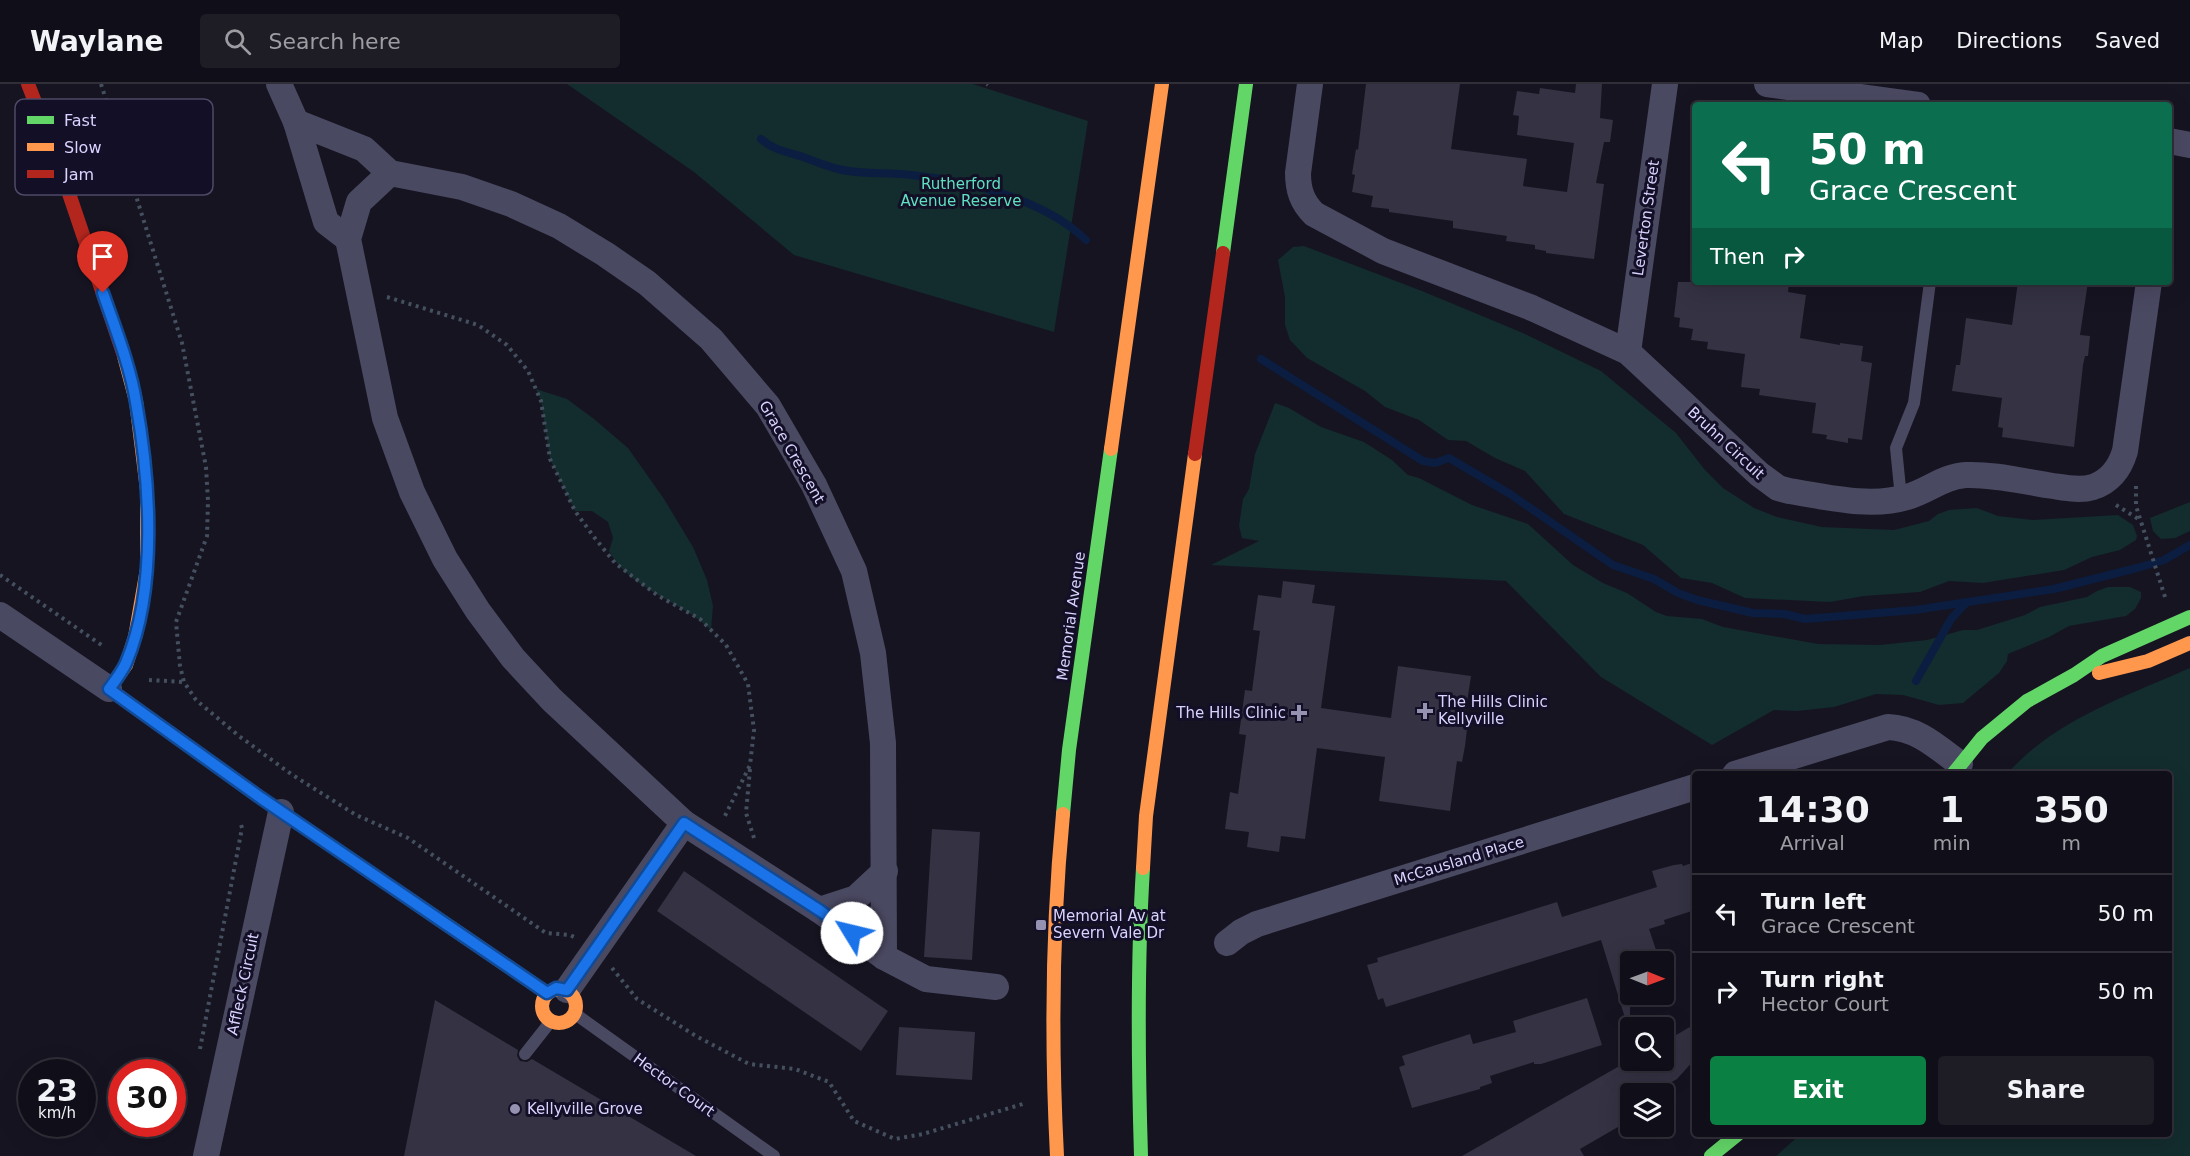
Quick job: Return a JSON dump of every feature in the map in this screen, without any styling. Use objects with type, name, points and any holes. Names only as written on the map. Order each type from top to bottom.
[{"type":"main road","points":[[28,84],[34,99]]},
{"type":"main road","name":"Memorial Avenue","points":[[1057,1156],[1052,1028],[1056,887],[1069,750],[1162,84]]},
{"type":"main road","points":[[1141,1156],[1137,1040],[1138,944],[1146,816],[1246,84]]},
{"type":"main road","points":[[70,195],[125,359],[136,401],[147,490],[147,569],[135,637],[126,665],[109,689]]},
{"type":"main road","points":[[1957,769],[1982,738],[2027,701],[2074,675],[2102,656],[2190,617]]},
{"type":"main road","points":[[2074,675],[2106,672],[2148,661],[2190,643]]},
{"type":"main road","name":"Hector Court","points":[[109,689],[281,812],[563,999]]},
{"type":"main road","points":[[563,999],[567,1021],[556,1023],[551,1021],[544,1015],[542,1006],[563,999]]},
{"type":"main road","points":[[1711,1156],[1734,1137]]},
{"type":"street","points":[[279,84],[296,122],[326,222],[348,239]]},
{"type":"street","name":"Bruhn Circuit","points":[[1310,84],[1298,185],[1306,206],[1314,214],[1383,251],[1498,294],[1628,352],[1759,474],[1778,488],[1789,491],[1865,501],[1886,501],[1901,498],[1956,476],[1975,475],[2082,489],[2091,488],[2109,478],[2117,471],[2126,452],[2149,285]]},
{"type":"street","name":"Leverton Street","points":[[1628,352],[1665,84]]},
{"type":"street","points":[[1767,84],[1896,102]]},
{"type":"street","points":[[296,122],[364,148],[390,172],[359,202],[348,239],[385,418],[412,492],[445,559],[478,611],[513,658],[552,700],[684,823],[819,910],[884,957],[926,979],[996,987]]},
{"type":"street","points":[[2172,142],[2190,145]]},
{"type":"street","name":"Grace Crescent","points":[[390,172],[462,187],[511,204],[559,226],[647,283],[711,339],[768,406],[814,484],[854,571],[873,653],[883,743],[884,957]]},
{"type":"street","name":"Hector Court","points":[[0,615],[109,689]]},
{"type":"street","points":[[1745,771],[1888,727],[1919,734],[1957,769]]},
{"type":"street","name":"McCausland Place","points":[[1227,944],[1241,932],[1257,924],[1692,788]]},
{"type":"street","name":"Affleck Circuit","points":[[206,1156],[281,812]]},
{"type":"street","points":[[563,999],[595,948],[684,823]]},
{"type":"street","points":[[819,910],[856,898],[885,871]]},
{"type":"lane","points":[[1901,498],[1896,448],[1914,403],[1930,285]]},
{"type":"lane","name":"Hector Court","points":[[563,999],[774,1156]]},
{"type":"lane","points":[[525,1054],[551,1021]]},
{"type":"path","points":[[101,84],[106,99]]},
{"type":"path","points":[[136,195],[182,343],[206,467],[207,536],[176,622],[180,666],[184,682],[196,700],[239,736],[323,795],[356,815],[408,838],[546,933],[570,935],[595,948],[637,999],[696,1036],[749,1064],[795,1069],[829,1082],[854,1120],[895,1139],[923,1134],[953,1123],[1032,1102]]},
{"type":"path","points":[[357,288],[478,326],[507,345],[528,371],[542,401],[550,459],[575,511],[615,563],[657,595],[700,619],[726,645],[747,684],[754,730],[746,813],[754,840]]},
{"type":"path","points":[[2135,483],[2136,506],[2161,583]]},
{"type":"path","points":[[2113,502],[2140,521]]},
{"type":"path","points":[[0,575],[109,650]]},
{"type":"path","points":[[146,680],[184,682]]},
{"type":"path","points":[[712,842],[750,765]]},
{"type":"path","points":[[200,1050],[242,828],[248,828]]},
{"type":"green space","name":"Rutherford Avenue Reserve","points":[[567,84],[973,84],[1088,121],[1054,332],[794,255],[694,172]]},
{"type":"green space","points":[[1304,246],[1523,333],[1601,371],[1676,433],[1705,470],[1723,488],[1754,508],[1777,517],[1822,527],[1894,530],[1929,521],[1949,510],[1977,508],[1998,516],[2033,520],[2118,515],[2133,525],[2136,540],[2120,550],[2092,557],[2064,570],[1983,583],[1949,581],[1920,592],[1864,596],[1830,602],[1745,598],[1712,583],[1681,578],[1643,545],[1564,514],[1525,471],[1495,458],[1466,441],[1448,440],[1419,420],[1385,407],[1365,391],[1307,358],[1290,340],[1285,325],[1285,297],[1278,260],[1293,247]]},
{"type":"green space","points":[[536,389],[567,399],[628,448],[664,499],[693,547],[707,580],[713,606],[711,630],[686,611],[643,585],[618,564],[609,551],[613,538],[608,522],[592,511],[575,511],[550,459],[541,401]]},
{"type":"green space","points":[[1275,403],[1289,408],[1321,427],[1364,442],[1392,460],[1408,475],[1419,478],[1472,505],[1528,524],[1573,565],[1667,616],[1702,619],[1723,627],[1818,644],[1880,645],[1927,640],[1963,630],[1977,630],[2025,615],[2040,607],[2087,597],[2108,587],[2130,587],[2141,592],[2141,598],[2135,609],[2126,616],[2069,626],[2008,654],[2007,661],[1999,673],[1963,703],[1939,705],[1903,695],[1876,694],[1834,707],[1797,711],[1774,710],[1712,745],[1601,677],[1506,581],[1211,565],[1259,541],[1242,538],[1239,526],[1243,499],[1249,489],[1255,454]]},
{"type":"green space","points":[[2190,502],[2190,531],[2175,538],[2161,539],[2153,531],[2150,518]]},
{"type":"green space","points":[[2190,668],[2190,1156],[1776,1156],[1798,1137],[2172,1137],[2172,771],[2010,771],[2026,755],[2069,724]]},
{"type":"building","points":[[1366,84],[1460,84],[1451,149],[1527,159],[1523,186],[1567,192],[1574,143],[1517,135],[1519,116],[1513,115],[1517,91],[1539,94],[1540,88],[1575,93],[1576,84],[1602,84],[1600,118],[1613,120],[1610,142],[1604,142],[1596,183],[1604,184],[1594,259],[1546,253],[1546,251],[1535,249],[1535,245],[1506,241],[1507,236],[1453,228],[1453,221],[1389,212],[1389,209],[1371,207],[1373,196],[1352,192],[1355,175],[1352,174],[1356,149],[1358,150]]},
{"type":"building","points":[[1678,282],[1692,282],[1692,285],[1789,285],[1788,292],[1806,295],[1800,338],[1840,345],[1840,343],[1863,346],[1861,361],[1872,363],[1862,440],[1848,438],[1848,443],[1826,439],[1827,435],[1812,433],[1816,403],[1759,395],[1760,389],[1741,387],[1745,354],[1707,349],[1708,342],[1691,340],[1693,329],[1679,327],[1680,318],[1674,317]]},
{"type":"building","points":[[2018,285],[2088,285],[2080,335],[2090,336],[2088,356],[2085,356],[2083,365],[2074,447],[2002,437],[2003,428],[1998,427],[2002,398],[1952,391],[1956,365],[1960,365],[1966,318],[2012,325]]},
{"type":"building","name":"The Hills Clinic","points":[[1283,581],[1315,585],[1312,603],[1335,606],[1321,708],[1391,718],[1398,666],[1471,676],[1463,728],[1467,729],[1465,746],[1462,762],[1457,761],[1450,811],[1379,801],[1385,757],[1317,748],[1305,839],[1281,836],[1279,852],[1247,847],[1249,832],[1225,829],[1230,792],[1238,794],[1246,735],[1239,734],[1245,690],[1252,691],[1260,631],[1253,630],[1258,595],[1281,598]]},
{"type":"building","points":[[932,829],[980,832],[972,960],[924,957]]},
{"type":"building","points":[[1692,863],[1692,911],[1664,920],[1665,924],[1649,929],[1656,951],[1620,951],[1620,1002],[1601,940],[1386,1007],[1383,998],[1378,1000],[1367,965],[1378,962],[1377,958],[1557,902],[1562,917],[1657,887],[1652,871],[1682,864],[1683,866]]},
{"type":"building","points":[[684,871],[888,1011],[861,1051],[657,911]]},
{"type":"building","points":[[1587,998],[1602,1045],[1541,1064],[1534,1064],[1534,1062],[1490,1076],[1492,1083],[1480,1089],[1412,1108],[1399,1067],[1405,1065],[1402,1056],[1470,1034],[1473,1044],[1516,1032],[1513,1021]]},
{"type":"building","name":"Kellyville Grove","points":[[435,1000],[518,1050],[517,1056],[520,1061],[527,1062],[532,1059],[696,1156],[404,1156]]},
{"type":"building","points":[[1621,1005],[1630,1005],[1630,1017],[1625,1017]]},
{"type":"building","points":[[1692,1026],[1692,1062],[1677,1079],[1670,1083],[1620,1083],[1620,1126],[1580,1149],[1584,1156],[1462,1156],[1620,1066],[1620,1071],[1674,1071],[1674,1036]]},
{"type":"building","points":[[899,1027],[975,1032],[972,1080],[896,1075]]},
{"type":"waterway","points":[[761,139],[776,148],[838,169],[933,178],[1005,194],[1049,213],[1086,240]]},
{"type":"waterway","points":[[1261,359],[1423,461],[1435,463],[1449,458],[1510,494],[1613,565],[1654,579],[1678,593],[1697,600],[1753,613],[1785,614],[1805,619],[1915,610],[2054,589],[2164,560],[2190,545]]},
{"type":"waterway","points":[[1916,681],[1951,619],[1966,603]]},
{"type":"traffic: fast","points":[[1223,253],[1246,84]]},
{"type":"traffic: fast","points":[[1063,814],[1069,750],[1111,449]]},
{"type":"traffic: fast","points":[[1955,771],[1982,738],[2027,701],[2074,675],[2102,656],[2190,617]]},
{"type":"traffic: fast","points":[[1141,1156],[1139,1012],[1143,868]]},
{"type":"traffic: fast","points":[[1711,1156],[1734,1137]]},
{"type":"traffic: slow","points":[[1111,449],[1162,84]]},
{"type":"traffic: slow","points":[[110,688],[126,665],[135,637],[147,569],[147,490],[136,401],[124,356]]},
{"type":"traffic: slow","points":[[1143,868],[1146,816],[1195,454]]},
{"type":"traffic: slow","points":[[2099,673],[2148,661],[2190,643]]},
{"type":"traffic: slow","points":[[1057,1156],[1054,985],[1063,814]]},
{"type":"traffic: slow","points":[[396,890],[547,993]]},
{"type":"traffic: slow","points":[[559,989],[571,994],[576,1006],[571,1018],[559,1023],[547,1018],[542,1006],[547,994],[559,989]]},
{"type":"traffic: jam","points":[[28,84],[34,99]]},
{"type":"traffic: jam","points":[[70,195],[124,356]]},
{"type":"traffic: jam","points":[[1195,454],[1223,253]]},
{"type":"traffic: jam","points":[[110,688],[261,798],[396,890]]},
{"type":"place","name":"The Hills Clinic Kellyville","points":[[1425,711]]},
{"type":"place","name":"The Hills Clinic","points":[[1299,713]]},
{"type":"place","name":"Memorial Av at Severn Vale Dr","points":[[1041,925]]},
{"type":"place","name":"Kellyville Grove","points":[[515,1109]]},
{"type":"route","points":[[103,293],[136,401],[147,490],[147,569],[141,609],[126,665],[109,689],[261,798],[547,993],[556,988],[567,990],[684,823],[852,933]]}]
